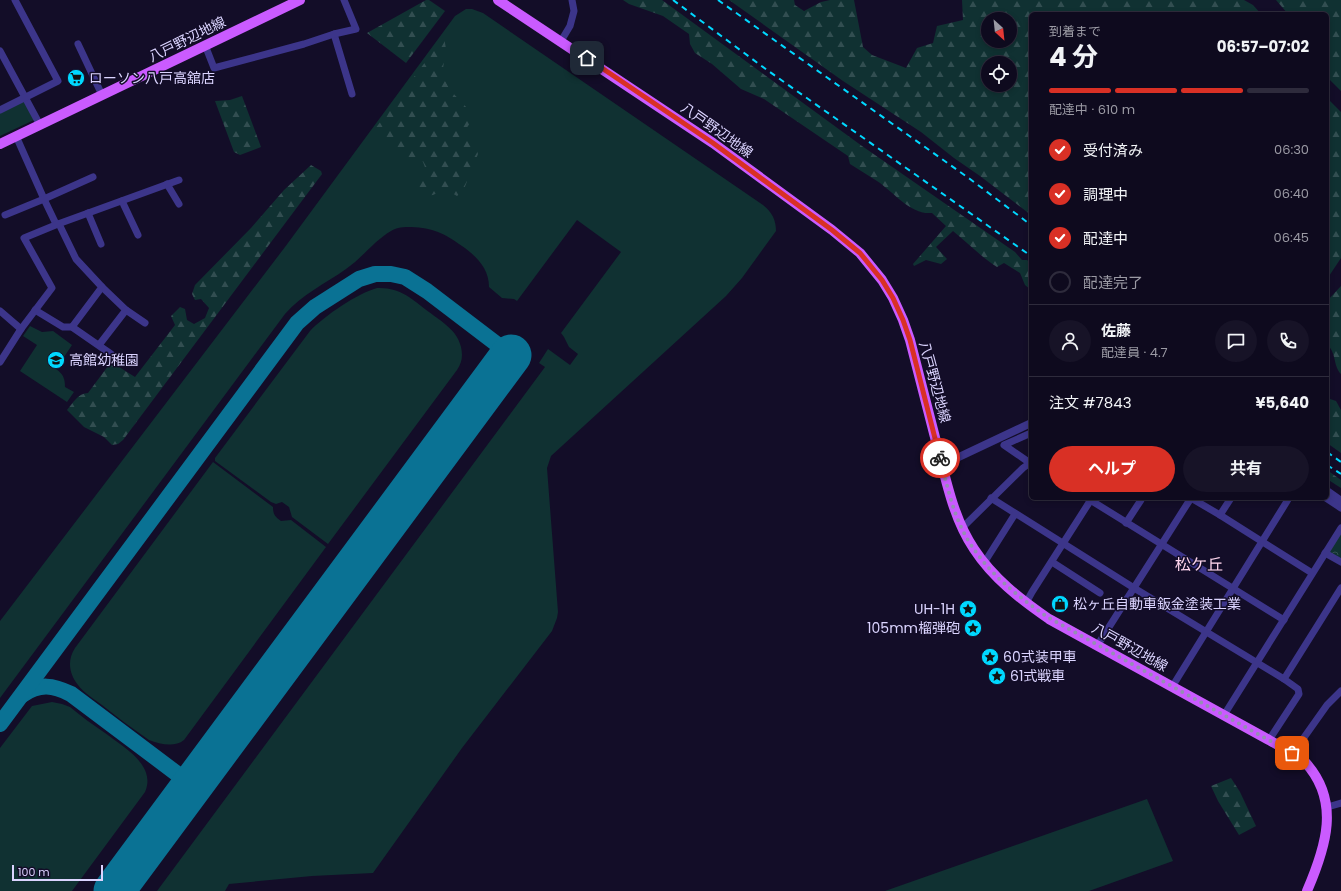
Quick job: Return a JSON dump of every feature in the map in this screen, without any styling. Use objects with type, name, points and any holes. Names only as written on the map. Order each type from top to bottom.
[{"type":"main road","name":"八戸野辺地線","points":[[0,144],[300,0]]},
{"type":"main road","name":"八戸野辺地線","points":[[498,0],[562,41],[713,143],[832,230],[860,253],[893,298],[903,320],[910,340],[949,492],[962,528],[974,549],[999,580],[1026,603],[1097,646],[1292,753],[1306,763],[1316,773],[1325,788],[1331,806],[1330,833],[1325,849],[1307,891]]},
{"type":"street","points":[[205,45],[214,68],[356,29],[344,0]]},
{"type":"street","points":[[562,41],[570,26],[574,11],[572,0]]},
{"type":"street","points":[[0,110],[26,98],[58,80],[18,1]]},
{"type":"street","points":[[334,34],[352,94]]},
{"type":"street","points":[[78,44],[102,95]]},
{"type":"street","points":[[0,51],[40,125]]},
{"type":"street","points":[[16,136],[55,222],[58,224],[76,259],[126,310],[145,323]]},
{"type":"street","points":[[5,215],[93,177]]},
{"type":"street","points":[[0,362],[21,329],[52,288],[24,238],[179,180]]},
{"type":"street","points":[[167,184],[179,204]]},
{"type":"street","points":[[122,201],[138,235]]},
{"type":"street","points":[[88,213],[102,244]]},
{"type":"street","points":[[72,327],[102,287]]},
{"type":"street","points":[[35,310],[63,327],[72,327],[111,354]]},
{"type":"street","points":[[99,345],[126,310]]},
{"type":"street","points":[[0,311],[21,329]]},
{"type":"street","points":[[942,465],[1029,424]]},
{"type":"street","points":[[1029,434],[1004,445],[1029,462]]},
{"type":"street","points":[[962,528],[991,498],[1029,464]]},
{"type":"street","points":[[1329,493],[1341,501]]},
{"type":"street","points":[[991,498],[1298,689],[1299,694],[1269,740]]},
{"type":"street","points":[[1026,603],[1088,500]]},
{"type":"street","points":[[1091,500],[1284,620]]},
{"type":"street","points":[[1126,523],[1141,500]]},
{"type":"street","points":[[1097,646],[1190,500]]},
{"type":"street","points":[[1194,500],[1312,573]]},
{"type":"street","points":[[1220,515],[1230,500]]},
{"type":"street","points":[[1172,686],[1288,500]]},
{"type":"street","points":[[1329,500],[1341,508]]},
{"type":"street","points":[[984,563],[1015,514]]},
{"type":"street","points":[[1224,715],[1341,528]]},
{"type":"street","points":[[1326,553],[1341,562]]},
{"type":"street","points":[[1052,562],[1100,593]]},
{"type":"street","points":[[1284,679],[1341,588]]},
{"type":"street","points":[[1292,753],[1327,705],[1341,691]]},
{"type":"street","points":[[1331,806],[1341,803]]},
{"type":"green space","points":[[426,0],[429,0],[445,11],[406,63],[367,33]]},
{"type":"green space","points":[[623,0],[662,0],[862,146],[1015,252],[1022,260],[1029,262],[1029,288],[1025,285],[1020,273],[1004,263],[997,267],[953,231],[936,247],[947,259],[941,264],[926,260],[914,266],[913,264],[946,226],[932,213],[924,213],[909,207],[877,181],[850,164],[848,156],[764,99],[741,89],[712,64],[695,53],[690,44],[689,34],[663,16],[629,4]]},
{"type":"green space","points":[[729,0],[794,0],[795,5],[804,11],[821,2],[830,0],[854,0],[863,47],[872,55],[906,68],[917,48],[933,43],[937,26],[963,20],[962,0],[1244,0],[1253,5],[1259,12],[1029,12],[1029,213],[921,132],[843,81]]},
{"type":"green space","points":[[1276,0],[1341,0],[1341,91],[1329,79],[1329,12],[1286,12]]},
{"type":"green space","points":[[466,9],[472,9],[483,13],[763,205],[773,216],[776,231],[742,278],[726,296],[551,456],[547,468],[558,612],[552,631],[462,748],[373,873],[312,876],[229,884],[225,891],[157,891],[545,367],[539,363],[548,349],[570,365],[578,354],[569,347],[561,333],[621,252],[577,220],[517,301],[514,299],[502,298],[489,287],[487,274],[481,263],[477,258],[450,238],[432,230],[411,227],[391,231],[352,265],[306,295],[285,314],[0,698],[0,621],[285,247],[455,16]]},
{"type":"green space","points":[[444,37],[446,49],[442,75],[450,90],[468,109],[472,120],[466,129],[465,140],[474,142],[478,154],[464,189],[457,196],[445,189],[433,195],[421,196],[410,186],[426,170],[423,162],[417,159],[408,163],[372,133]]},
{"type":"green space","points":[[242,96],[261,147],[240,155],[234,152],[215,101],[230,100]]},
{"type":"green space","points":[[1329,100],[1341,112],[1341,258],[1329,276]]},
{"type":"green space","points":[[24,101],[34,120],[0,136],[0,113]]},
{"type":"green space","points":[[311,165],[321,171],[322,174],[123,440],[118,444],[112,445],[104,437],[84,427],[67,410],[81,395],[88,393],[111,362],[135,377],[175,325],[171,316],[180,307],[185,309],[187,320],[194,324],[205,318],[209,308],[201,299],[195,300],[192,294],[195,285],[251,228],[284,190]]},
{"type":"green space","points":[[1341,286],[1341,374],[1329,347],[1329,299]]},
{"type":"green space","points":[[377,288],[385,288],[405,295],[444,323],[453,331],[459,341],[462,351],[462,359],[457,370],[328,544],[292,517],[289,507],[282,502],[276,504],[271,502],[215,461],[215,458],[310,331],[342,306],[360,295]]},
{"type":"green space","points":[[30,326],[42,332],[53,331],[72,345],[56,369],[63,376],[65,387],[74,392],[67,402],[20,371],[37,345],[23,336]]},
{"type":"green space","points":[[1329,399],[1336,401],[1341,410],[1341,453],[1329,444]]},
{"type":"green space","points":[[213,462],[273,507],[274,513],[279,520],[291,520],[326,547],[184,740],[171,745],[162,744],[149,740],[83,691],[75,681],[71,672],[70,662],[75,648]]},
{"type":"green space","points":[[1329,471],[1341,480],[1341,488],[1329,480]]},
{"type":"green space","points":[[1341,533],[1341,559],[1329,552]]},
{"type":"green space","points":[[52,702],[70,707],[136,757],[146,773],[147,782],[145,792],[72,891],[0,891],[0,748],[32,706]]},
{"type":"green space","points":[[1231,778],[1240,792],[1256,826],[1239,835],[1218,801],[1211,786]]},
{"type":"green space","points":[[1147,799],[1173,861],[1089,891],[885,891]]},
{"type":"taxiway","points":[[0,724],[297,323],[315,307],[359,279],[375,274],[391,274],[405,277],[427,291],[511,355]]},
{"type":"taxiway","points":[[22,695],[41,687],[52,687],[71,694],[192,785]]},
{"type":"runway","points":[[114,891],[511,355]]},
{"type":"railway","points":[[673,0],[767,70],[1029,255]]},
{"type":"railway","points":[[718,0],[970,179],[1029,223]]},
{"type":"railway","points":[[1329,453],[1341,462]]},
{"type":"railway","points":[[1329,466],[1341,474]]},
{"type":"way so far","points":[[940,458],[954,510],[962,528],[984,563],[1012,592],[1049,618],[1097,646],[1292,753]]},
{"type":"place","name":"ローソン八戸高舘店","points":[[76,78]]},
{"type":"place","name":"高館幼稚園","points":[[56,360]]},
{"type":"place","name":"松ヶ丘自動車鈑金塗装工業","points":[[1060,604]]},
{"type":"place","name":"UH-1H","points":[[968,609]]},
{"type":"place","name":"105mm榴弾砲","points":[[973,628]]},
{"type":"place","name":"60式装甲車","points":[[990,657]]},
{"type":"place","name":"61式戦車","points":[[997,676]]},
{"type":"district","name":"松ケ丘","points":[[1199,564]]},
{"type":"route","points":[[587,58],[713,143],[832,230],[860,253],[882,280],[893,298],[903,320],[910,340],[940,458]]}]
